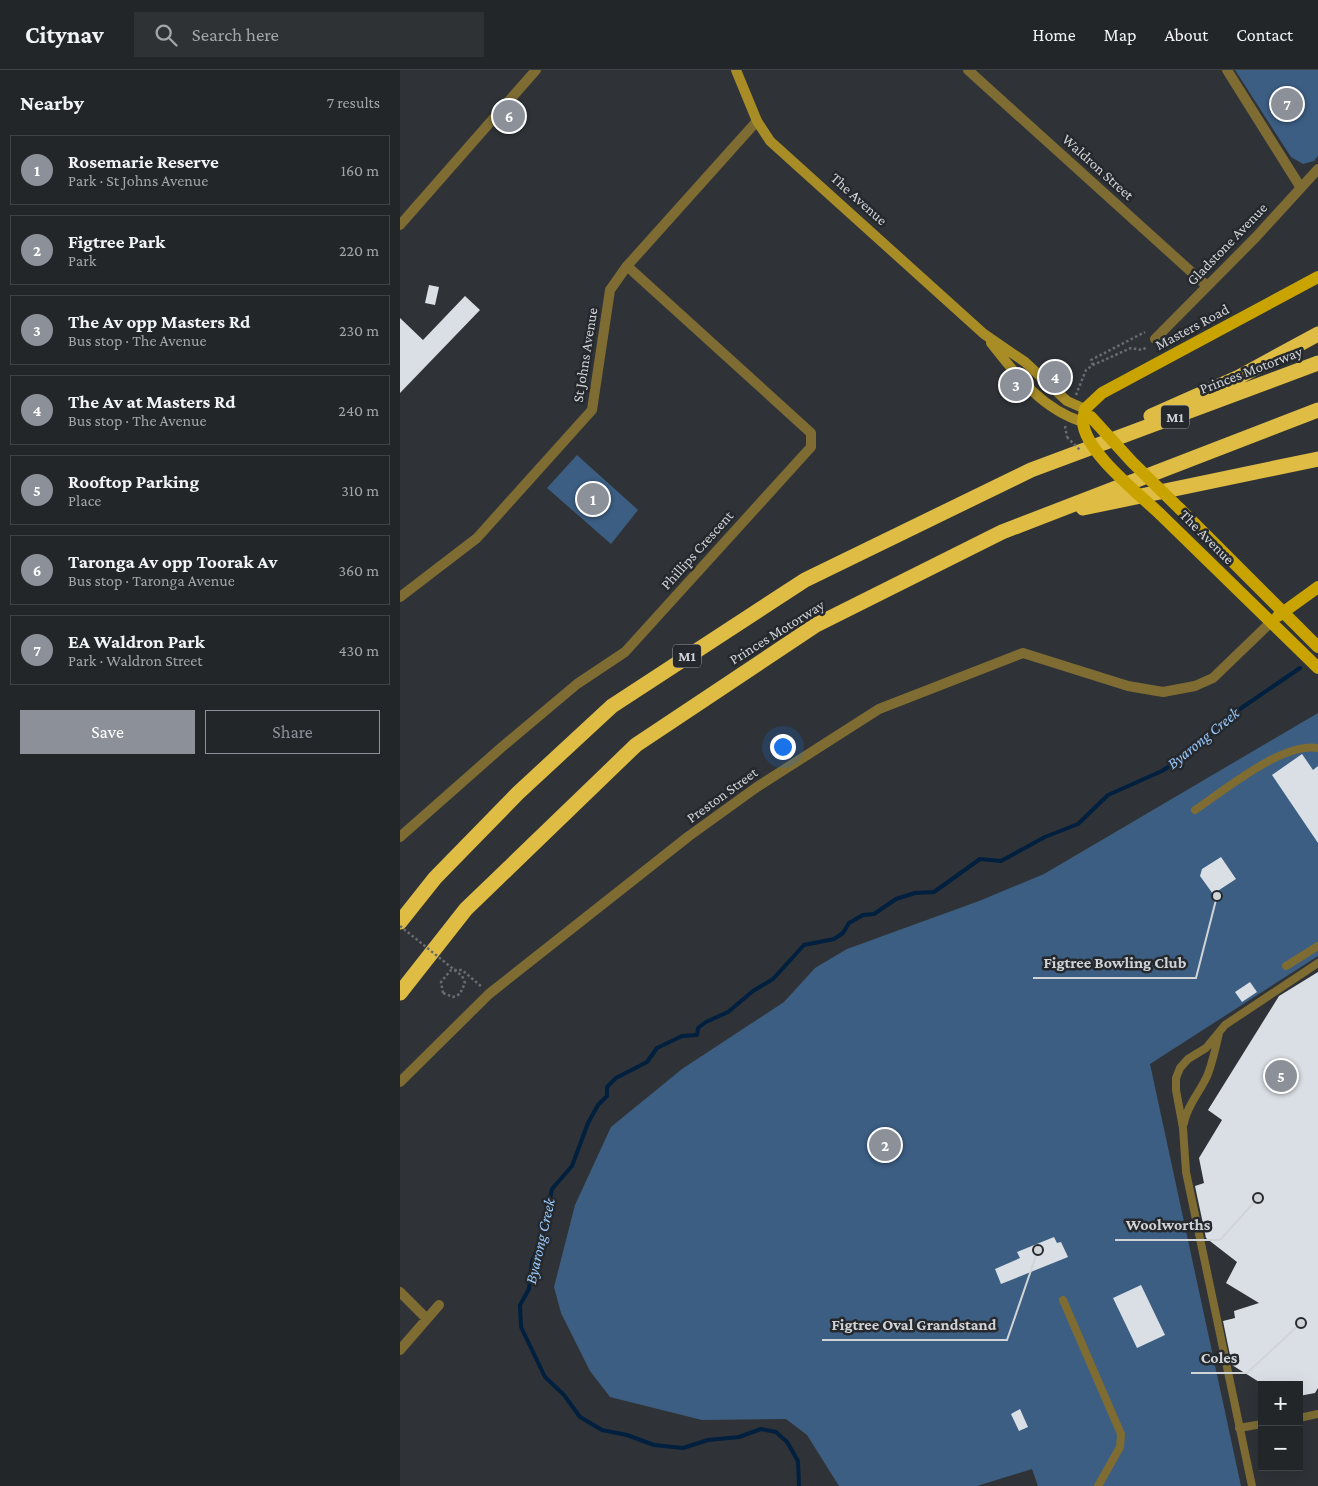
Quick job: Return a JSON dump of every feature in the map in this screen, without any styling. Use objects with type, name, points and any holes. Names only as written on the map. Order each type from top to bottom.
[{"type":"highway","points":[[1031,470],[1239,376],[1318,334]]},
{"type":"highway","name":"Princes Motorway","points":[[400,922],[435,878],[518,793],[612,706],[805,580],[1031,470],[1318,363]]},
{"type":"highway","name":"Princes Motorway","points":[[400,993],[466,909],[636,745],[816,625],[1002,532],[1039,516],[1318,410]]},
{"type":"highway","points":[[1039,516],[1318,459]]},
{"type":"main road","name":"The Avenue","points":[[736,70],[757,121],[770,141],[984,334],[1025,362],[1132,462],[1318,647]]},
{"type":"main road","name":"Masters Road","points":[[1085,418],[1095,398],[1111,387],[1318,278]]},
{"type":"main road","name":"The Avenue","points":[[984,334],[1015,374],[1038,396],[1059,413],[1085,418]]},
{"type":"main road","name":"The Avenue","points":[[1085,418],[1086,435],[1094,450],[1318,668]]},
{"type":"main road","points":[[1271,622],[1318,587]]},
{"type":"street","points":[[400,225],[536,70]]},
{"type":"street","name":"Waldron Street","points":[[968,70],[1207,286]]},
{"type":"street","points":[[1227,70],[1301,188]]},
{"type":"street","name":"St Johns Avenue","points":[[400,597],[477,538],[592,410],[610,290],[627,266],[757,121]]},
{"type":"street","name":"Gladstone Avenue","points":[[1155,339],[1318,169]]},
{"type":"street","name":"Phillips Crescent","points":[[400,837],[502,746],[577,684],[625,652],[812,447],[812,433],[627,266]]},
{"type":"street","name":"Preston Street","points":[[400,1082],[489,994],[704,825],[757,787],[878,708],[1023,653],[1128,686],[1163,692],[1195,686],[1213,678],[1271,622]]},
{"type":"street","points":[[400,1292],[427,1319]]},
{"type":"street","points":[[400,1350],[439,1305]]},
{"type":"lane","points":[[1195,810],[1274,758],[1300,747],[1318,748]]},
{"type":"lane","points":[[1286,966],[1318,946]]},
{"type":"lane","points":[[1252,1486],[1186,1172],[1183,1128],[1176,1090],[1177,1073],[1188,1059],[1203,1050],[1225,1024],[1318,963]]},
{"type":"lane","points":[[1183,1128],[1188,1110],[1207,1075],[1217,1048],[1220,1030]]},
{"type":"lane","points":[[1063,1300],[1121,1434],[1120,1447],[1098,1486]]},
{"type":"lane","points":[[1303,1417],[1318,1414]]},
{"type":"lane","points":[[1239,1428],[1258,1425]]},
{"type":"path","points":[[1093,364],[1091,360],[1147,332]]},
{"type":"path","points":[[1075,398],[1086,370],[1093,364],[1131,348],[1142,350],[1155,339]]},
{"type":"path","points":[[1065,424],[1067,437]]},
{"type":"path","points":[[400,926],[462,976],[465,983],[460,994],[453,997],[443,993],[441,982],[451,970],[462,970],[489,994]]},
{"type":"shaded area","points":[[1235,70],[1318,70],[1318,156],[1314,161],[1303,164],[1291,157]]},
{"type":"shaded area","points":[[577,455],[638,510],[611,544],[547,488]]},
{"type":"shaded area","points":[[1318,713],[1318,956],[1150,1064],[1241,1486],[1038,1486],[1032,1469],[977,1486],[839,1486],[807,1435],[786,1419],[702,1420],[610,1397],[590,1371],[561,1313],[554,1287],[575,1205],[611,1127],[682,1069],[784,1002],[815,968],[847,949],[979,901],[1044,874]]},
{"type":"building","points":[[429,285],[439,287],[435,305],[425,303]]},
{"type":"building","points":[[465,296],[480,310],[400,393],[400,318],[423,340]]},
{"type":"building","points":[[1302,754],[1313,770],[1318,766],[1318,843],[1272,775]]},
{"type":"building","points":[[1221,857],[1236,879],[1213,894],[1200,876],[1202,869]]},
{"type":"building","points":[[1318,972],[1318,1388],[1315,1393],[1303,1395],[1303,1381],[1258,1381],[1232,1365],[1223,1321],[1235,1318],[1234,1311],[1259,1303],[1226,1283],[1237,1262],[1206,1238],[1195,1186],[1204,1183],[1199,1158],[1222,1120],[1208,1110],[1279,996]]},
{"type":"building","points":[[1250,982],[1257,992],[1242,1002],[1235,992]]},
{"type":"building","points":[[1054,1237],[1057,1243],[1061,1242],[1068,1257],[1001,1284],[995,1269],[1020,1258],[1017,1252]]},
{"type":"building","points":[[1141,1285],[1165,1335],[1137,1348],[1113,1298]]},
{"type":"building","points":[[1020,1409],[1028,1427],[1019,1431],[1011,1414]]},
{"type":"waterway","name":"Byarong Creek","points":[[799,1486],[798,1461],[787,1442],[776,1432],[761,1429],[739,1437],[708,1440],[683,1448],[654,1445],[627,1435],[602,1430],[580,1417],[564,1395],[545,1377],[521,1327],[520,1305],[529,1289],[532,1261],[542,1239],[552,1189],[572,1166],[588,1123],[598,1105],[607,1096],[607,1087],[616,1078],[647,1062],[657,1048],[682,1036],[697,1035],[698,1028],[706,1022],[728,1012],[753,991],[773,979],[804,945],[834,939],[843,933],[849,923],[863,915],[874,914],[896,899],[915,893],[934,892],[980,859],[1001,861],[1045,837],[1078,824],[1108,795],[1162,771],[1190,753],[1237,711],[1300,668]]},
{"type":"place","name":"EA Waldron Park","points":[[1287,104]]},
{"type":"place","name":"Taronga Av opp Toorak Av","points":[[509,116]]},
{"type":"place","name":"The Av at Masters Rd","points":[[1055,377]]},
{"type":"place","name":"The Av opp Masters Rd","points":[[1016,385]]},
{"type":"place","name":"Rosemarie Reserve","points":[[593,499]]},
{"type":"place","name":"Figtree Bowling Club","points":[[1217,896]]},
{"type":"place","name":"Rooftop Parking","points":[[1281,1076]]},
{"type":"place","name":"Figtree Park","points":[[885,1145]]},
{"type":"place","name":"Woolworths","points":[[1258,1198]]},
{"type":"place","name":"Figtree Oval Grandstand","points":[[1038,1250]]},
{"type":"place","name":"Coles","points":[[1301,1323]]}]
